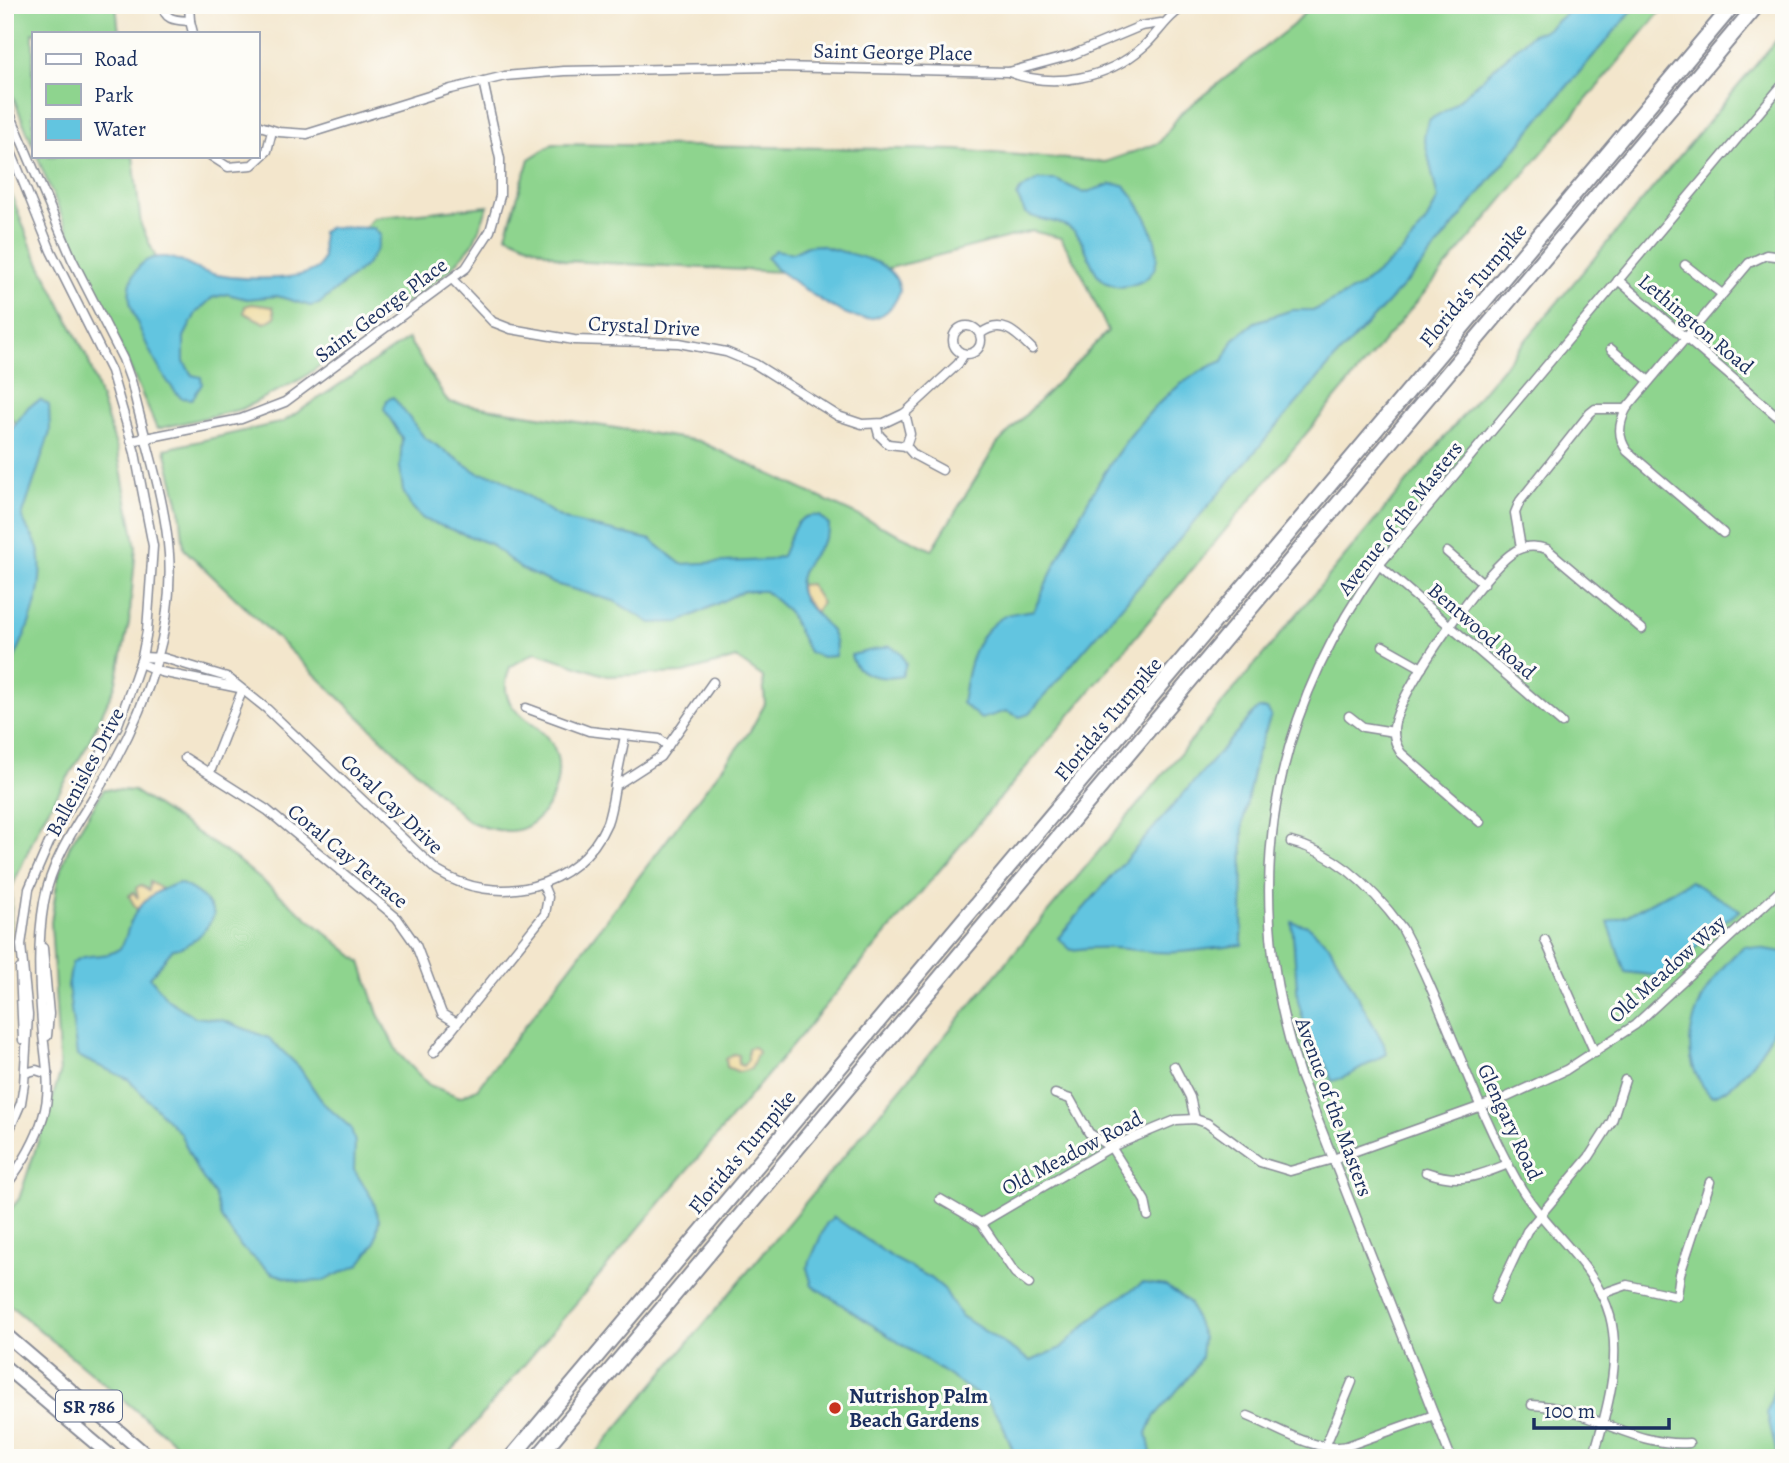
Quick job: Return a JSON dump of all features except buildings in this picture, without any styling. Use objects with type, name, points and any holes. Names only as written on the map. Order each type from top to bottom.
[{"type":"highway","name":"Florida's Turnpike","points":[[511,1458],[1733,5]]},
{"type":"highway","name":"Florida's Turnpike","points":[[537,1458],[1757,5]]},
{"type":"main road","name":"SR 786","points":[[5,1334],[150,1458]]},
{"type":"main road","name":"SR 786","points":[[5,1367],[113,1458]]},
{"type":"street","points":[[163,5],[164,13],[170,19],[190,21]]},
{"type":"street","points":[[189,5],[193,32]]},
{"type":"street","name":"Saint George Place","points":[[259,126],[293,134],[321,131],[483,81],[505,76],[564,71],[704,68],[1009,72],[1072,55],[1140,26],[1161,23],[1186,5]]},
{"type":"street","name":"Saint George Place","points":[[1009,72],[1027,78],[1051,80],[1090,76],[1134,55],[1157,32],[1161,23]]},
{"type":"street","name":"Saint George Place","points":[[131,441],[241,419],[285,402],[453,280],[484,243],[500,195],[500,159],[483,81]]},
{"type":"street","name":"Avenue of the Masters","points":[[1451,1458],[1300,1075],[1278,998],[1269,931],[1270,850],[1279,784],[1304,699],[1338,627],[1379,565],[1784,83]]},
{"type":"street","name":"Ballenisles Drive","points":[[5,102],[72,259],[123,359],[145,440],[169,555],[167,611],[159,658],[115,762],[52,874],[45,898],[40,991],[48,1074],[44,1117],[5,1186]]},
{"type":"street","points":[[214,158],[228,167],[252,165],[267,151],[272,131]]},
{"type":"street","name":"Ballenisles Drive","points":[[5,137],[51,251],[102,349],[131,441],[153,546],[151,602],[141,660],[117,727],[36,868],[29,889],[21,945],[26,992],[25,1073],[22,1103],[5,1140]]},
{"type":"street","points":[[1723,533],[1628,451],[1620,433],[1626,409],[1754,259],[1766,255],[1784,257]]},
{"type":"street","points":[[1685,265],[1722,294]]},
{"type":"street","name":"Crystal Drive","points":[[453,280],[493,322],[511,329],[574,340],[679,343],[726,352],[755,364],[838,416],[876,424]]},
{"type":"street","name":"Lethington Road","points":[[1618,280],[1784,422]]},
{"type":"street","points":[[969,326],[980,334],[979,348],[973,353],[964,354],[953,345],[956,331],[969,326]]},
{"type":"street","points":[[980,334],[991,328],[1004,327],[1032,349]]},
{"type":"street","points":[[1611,349],[1649,381]]},
{"type":"street","points":[[942,470],[914,455],[906,446],[888,444],[879,435],[876,424],[905,413],[958,364],[964,354]]},
{"type":"street","points":[[1521,548],[1517,507],[1590,413],[1595,409],[1626,409]]},
{"type":"street","points":[[905,413],[910,434],[906,446]]},
{"type":"street","points":[[1479,822],[1406,758],[1398,748],[1394,732],[1396,718],[1422,668],[1450,626],[1484,584],[1506,558],[1521,548],[1534,546],[1552,552],[1642,629]]},
{"type":"street","points":[[1447,552],[1484,584]]},
{"type":"street","name":"Bentwood Road","points":[[1379,565],[1562,723]]},
{"type":"street","points":[[1383,646],[1422,668]]},
{"type":"street","name":"Coral Cay Drive","points":[[141,660],[159,658],[226,677],[267,709],[437,871],[459,883],[498,891],[543,885],[563,873],[592,847],[607,823],[625,736]]},
{"type":"street","name":"Coral Cay Drive","points":[[141,660],[155,669],[241,690]]},
{"type":"street","points":[[615,786],[655,762],[713,682]]},
{"type":"street","points":[[210,772],[241,690]]},
{"type":"street","points":[[526,708],[564,725],[659,739],[668,746]]},
{"type":"street","points":[[1349,716],[1363,727],[1394,732]]},
{"type":"street","name":"Coral Cay Terrace","points":[[185,758],[267,810],[397,918],[416,945],[442,1014],[457,1024]]},
{"type":"street","name":"Glengary Road","points":[[1291,842],[1331,858],[1390,911],[1412,947],[1508,1164],[1541,1218],[1584,1266],[1601,1294],[1610,1316],[1614,1348],[1603,1425],[1593,1458]]},
{"type":"street","points":[[434,1052],[545,914],[548,897],[543,885]]},
{"type":"street","name":"Old Meadow Way","points":[[1333,1159],[1537,1085],[1595,1053],[1660,1004],[1784,887]]},
{"type":"street","points":[[41,939],[47,968],[49,1014],[46,1057]]},
{"type":"street","points":[[1545,940],[1595,1053]]},
{"type":"street","points":[[21,945],[19,1016],[25,1059]]},
{"type":"street","points":[[26,992],[40,991]]},
{"type":"street","points":[[1174,1066],[1190,1097],[1195,1119],[1213,1126],[1271,1168],[1297,1170],[1333,1159]]},
{"type":"street","points":[[25,1073],[36,1070],[48,1074]]},
{"type":"street","points":[[1495,1299],[1508,1277],[1521,1240],[1600,1142],[1612,1121],[1625,1080]]},
{"type":"street","points":[[1055,1094],[1070,1099],[1089,1133],[1111,1147],[1145,1200],[1148,1216]]},
{"type":"street","name":"Old Meadow Road","points":[[981,1223],[1111,1147],[1169,1122],[1195,1119]]},
{"type":"street","points":[[1426,1172],[1451,1181],[1478,1176],[1508,1164]]},
{"type":"street","points":[[1601,1294],[1627,1285],[1677,1296],[1680,1274],[1710,1182]]},
{"type":"street","points":[[940,1199],[981,1223],[1015,1273],[1029,1284]]},
{"type":"street","points":[[1325,1447],[1352,1382]]},
{"type":"street","points":[[1532,1405],[1563,1409],[1664,1445],[1689,1443]]},
{"type":"street","points":[[1248,1416],[1325,1447],[1348,1446],[1434,1415]]},
{"type":"green space","points":[[5,5],[116,5],[119,32],[32,32],[32,144],[5,76]]},
{"type":"green space","points":[[1312,5],[1666,5],[446,1458],[193,1458],[5,1301],[5,1216],[19,1199],[60,1074],[51,922],[58,877],[70,845],[104,789],[134,791],[236,859],[361,962],[378,1014],[398,1053],[429,1085],[460,1097],[477,1089],[750,731],[765,704],[763,677],[736,658],[684,673],[607,676],[536,652],[510,667],[506,692],[517,711],[552,744],[557,756],[558,770],[551,799],[544,812],[522,829],[502,831],[467,820],[184,549],[180,510],[165,449],[283,422],[408,339],[448,402],[699,441],[932,550],[997,444],[1108,331],[1083,276],[1061,238],[1032,231],[859,276],[566,261],[506,235],[529,159],[553,144],[956,150],[1105,162],[1159,143],[1181,113],[1293,25]]},
{"type":"green space","points":[[1784,31],[1784,1458],[592,1458]]},
{"type":"green space","points":[[38,158],[133,158],[141,225],[168,284],[300,288],[341,259],[373,218],[488,206],[473,244],[450,270],[303,378],[242,409],[157,429]]},
{"type":"green space","points":[[5,178],[32,248],[88,359],[117,449],[136,547],[129,623],[115,686],[87,746],[42,820],[12,887],[5,1085],[5,594],[21,429],[5,412]]},
{"type":"sand","points":[[252,304],[273,307],[275,317],[265,323],[244,313],[245,306]]},
{"type":"sand","points":[[810,584],[822,603],[815,612],[801,594],[800,585]]},
{"type":"sand","points":[[150,882],[162,889],[145,900],[137,910],[129,896],[133,892],[138,898],[136,888],[141,885],[149,890]]},
{"type":"sand","points":[[754,1047],[758,1052],[751,1069],[739,1072],[727,1067],[726,1059],[734,1054],[739,1055],[738,1064],[743,1066],[748,1060],[748,1048]]},
{"type":"water","points":[[1576,5],[1637,5],[1540,118],[1418,270],[1333,361],[1029,714],[1020,717],[1006,711],[981,719],[962,703],[969,666],[984,634],[1003,617],[1034,610],[1086,503],[1133,432],[1160,402],[1190,378],[1223,361],[1234,339],[1255,322],[1292,310],[1315,310],[1360,287],[1403,251],[1427,220],[1438,199],[1424,137],[1429,120],[1450,108],[1532,34],[1546,30]]},
{"type":"water","points":[[1038,180],[1056,180],[1084,193],[1111,184],[1124,185],[1140,207],[1154,237],[1157,252],[1155,265],[1149,276],[1129,286],[1109,284],[1097,274],[1074,231],[1062,224],[1025,213],[1017,196],[1020,190]]},
{"type":"water","points":[[330,227],[374,228],[380,235],[377,249],[366,265],[319,304],[310,306],[277,296],[247,299],[227,294],[212,298],[196,313],[184,337],[184,362],[192,375],[201,377],[202,384],[192,399],[181,398],[152,356],[132,309],[131,282],[139,267],[146,261],[165,257],[216,275],[264,279],[296,276],[319,267],[323,258],[322,232]]},
{"type":"water","points":[[820,245],[868,259],[889,271],[896,279],[900,291],[889,309],[875,318],[859,318],[842,312],[776,269],[767,258],[775,250],[793,253],[807,246]]},
{"type":"water","points":[[393,397],[424,437],[478,473],[498,476],[556,515],[570,521],[651,540],[681,564],[769,560],[782,556],[799,521],[804,517],[820,516],[829,525],[829,531],[802,572],[800,590],[810,608],[832,633],[836,643],[835,656],[822,657],[809,652],[788,611],[765,591],[743,591],[680,622],[651,623],[614,601],[555,584],[521,569],[490,544],[423,519],[410,505],[403,491],[400,467],[402,438],[384,409],[387,400]]},
{"type":"water","points":[[41,400],[49,405],[50,432],[22,517],[38,547],[41,568],[39,584],[31,617],[5,679],[5,518],[8,510],[5,501],[5,438],[29,406]]},
{"type":"water","points":[[890,646],[901,653],[906,664],[902,676],[887,678],[871,675],[858,668],[851,655]]},
{"type":"water","points":[[1257,709],[1267,709],[1271,715],[1256,757],[1243,822],[1242,945],[1176,952],[1103,948],[1071,950],[1058,938]]},
{"type":"water","points":[[1690,881],[1740,910],[1717,926],[1670,973],[1660,976],[1625,972],[1608,922],[1628,915]]},
{"type":"water","points":[[179,883],[200,895],[214,914],[198,937],[173,949],[150,977],[167,999],[195,1017],[222,1020],[269,1038],[299,1067],[323,1103],[351,1128],[355,1143],[354,1170],[373,1200],[379,1220],[375,1243],[359,1265],[322,1281],[300,1282],[272,1273],[241,1247],[221,1218],[214,1194],[197,1170],[180,1133],[128,1079],[77,1056],[68,986],[72,963],[83,957],[108,954],[119,949],[143,903],[163,889]]},
{"type":"water","points":[[1292,922],[1308,926],[1329,945],[1384,1044],[1386,1054],[1353,1073],[1332,1081],[1325,1063],[1311,1047],[1298,1001]]},
{"type":"water","points":[[1744,946],[1784,952],[1777,1015],[1772,1033],[1749,1067],[1730,1086],[1711,1096],[1698,1077],[1691,1057],[1695,1016],[1715,978]]},
{"type":"water","points":[[834,1217],[893,1258],[931,1278],[944,1289],[960,1315],[1031,1361],[1061,1348],[1105,1307],[1143,1283],[1166,1286],[1189,1302],[1203,1338],[1201,1357],[1193,1372],[1154,1417],[1147,1433],[1152,1458],[1016,1458],[1001,1421],[987,1401],[812,1285],[807,1268],[826,1224]]},
{"type":"water","points":[[1784,1356],[1784,1458],[1778,1458],[1767,1413]]},
{"type":"place","name":"Nutrishop Palm Beach Gardens","points":[[835,1408]]}]
